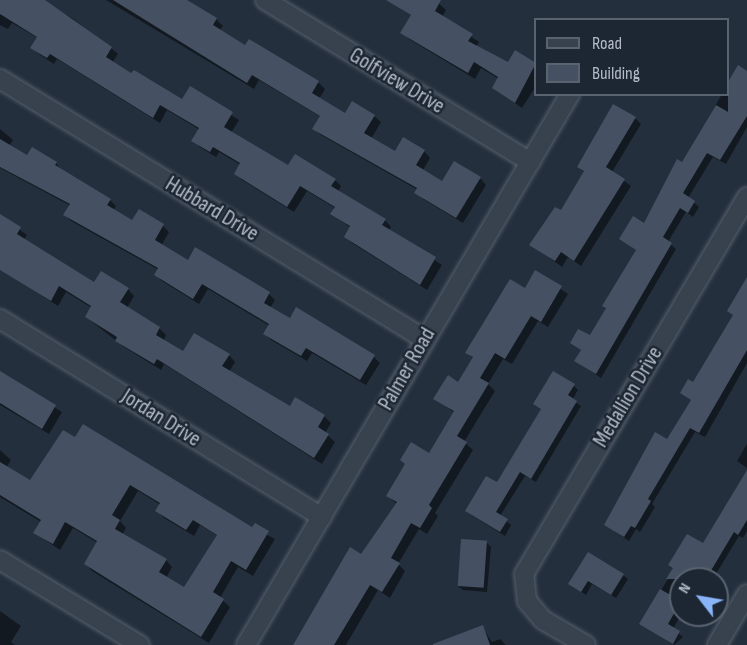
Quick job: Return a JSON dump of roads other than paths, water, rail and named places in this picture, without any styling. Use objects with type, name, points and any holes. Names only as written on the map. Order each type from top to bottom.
[{"type":"street","name":"Golfview Drive","points":[[265,0],[530,162]]},
{"type":"street","name":"Hubbard Drive","points":[[0,79],[424,339]]},
{"type":"street","name":"Palmer Road","points":[[246,645],[569,96]]},
{"type":"street","name":"Medallion Drive","points":[[586,645],[543,620],[527,601],[524,574],[747,197]]},
{"type":"street","name":"Jordan Drive","points":[[0,319],[322,517]]},
{"type":"street","points":[[0,560],[140,645]]},
{"type":"street","points":[[717,645],[747,594]]}]
